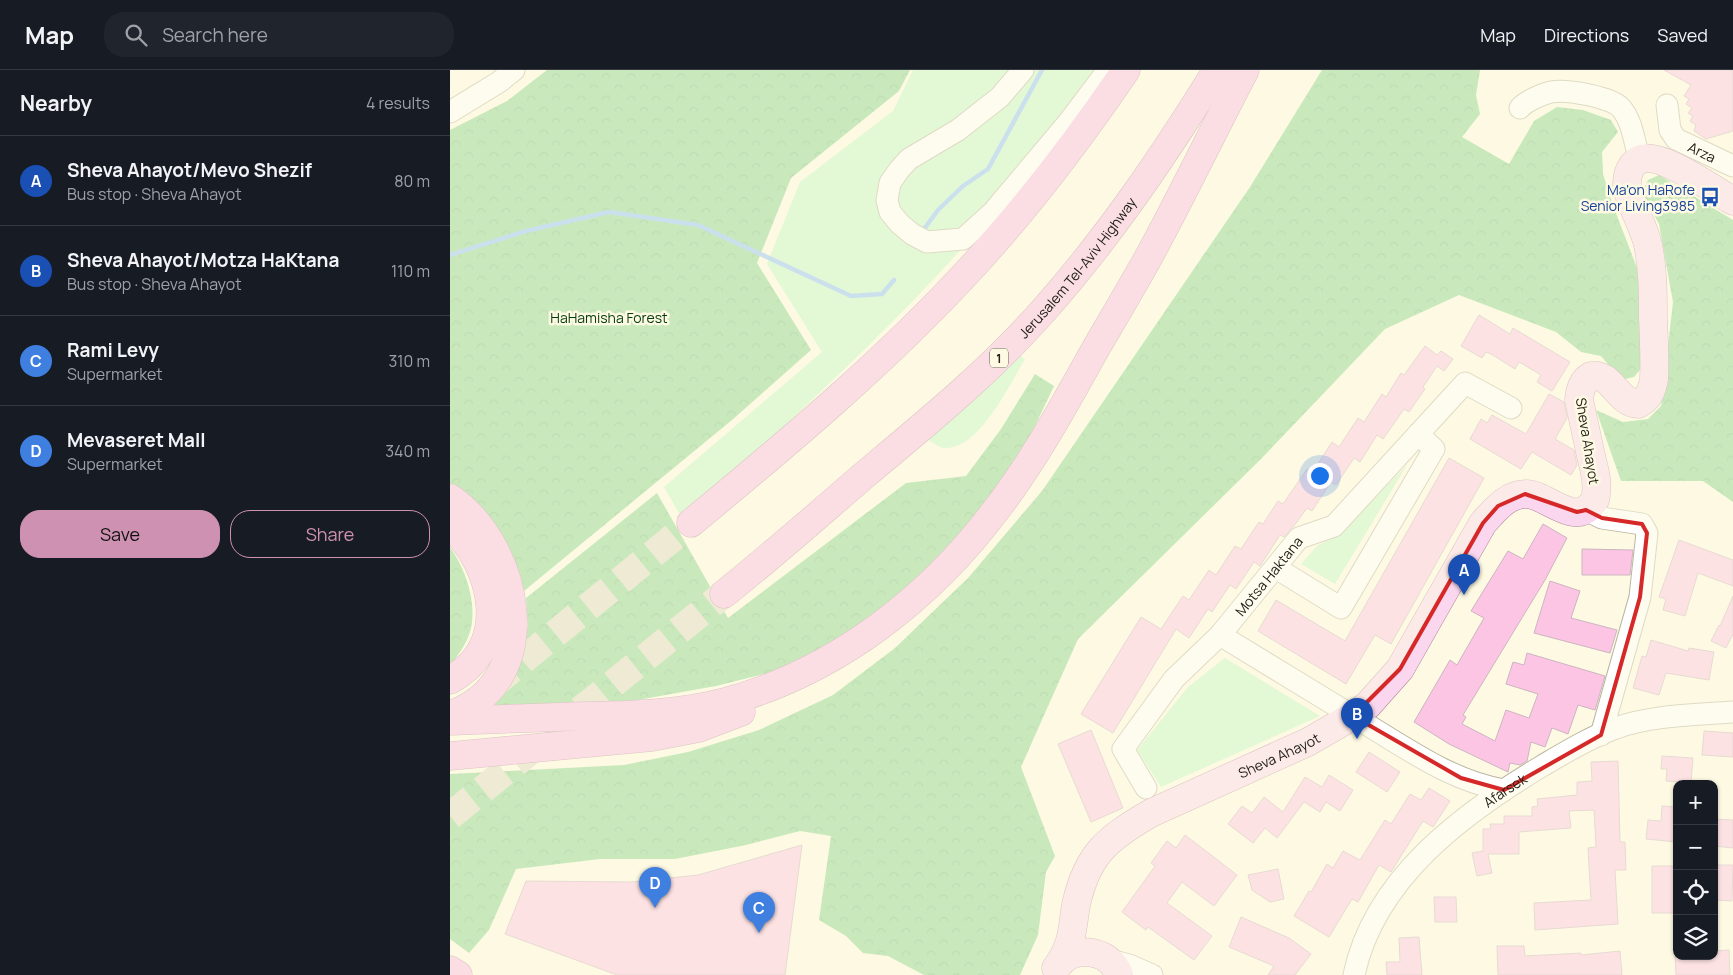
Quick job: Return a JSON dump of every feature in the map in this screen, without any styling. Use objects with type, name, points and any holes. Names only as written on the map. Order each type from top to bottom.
[{"type":"highway","points":[[690,523],[761,466],[892,348],[933,308],[1019,214],[1094,116],[1126,70]]},
{"type":"highway","name":"Jerusalem Tel-Aviv Highway","points":[[724,594],[953,401],[1015,341],[1070,280],[1120,217],[1217,70]]},
{"type":"highway","points":[[450,756],[652,737],[700,728],[761,704],[818,674],[863,641],[932,584],[967,547],[1029,463],[1147,259],[1245,70]]},
{"type":"highway","points":[[450,498],[472,518],[483,532],[501,564],[510,593],[514,624],[510,653],[498,678],[480,699],[450,715]]},
{"type":"highway","points":[[450,525],[475,557],[484,575],[491,614],[489,631],[484,646],[465,671],[450,680]]},
{"type":"highway","points":[[450,721],[627,715],[676,711],[723,702],[769,688],[812,669],[854,645],[883,624]]},
{"type":"highway","points":[[450,970],[458,975]]},
{"type":"main road","points":[[1640,160],[1653,158],[1667,162],[1733,201]]},
{"type":"main road","name":"Sheva Ahayot","points":[[1056,969],[1065,955],[1071,939],[1079,893],[1087,869],[1093,858],[1107,843],[1127,827],[1151,813],[1308,742],[1368,705],[1400,669],[1483,523],[1498,506],[1510,498],[1524,494],[1535,495],[1566,510],[1578,512],[1586,510],[1595,501],[1597,493],[1596,476],[1579,400],[1583,382],[1591,376],[1601,376],[1628,402],[1638,404],[1650,394],[1654,379],[1651,263],[1644,230],[1627,186],[1633,164],[1640,160]]},
{"type":"main road","name":"Sheva Ahayot","points":[[1079,893],[1084,926],[1096,947],[1111,964]]},
{"type":"main road","points":[[1056,969],[1075,953],[1085,952],[1095,953],[1111,964]]},
{"type":"street","points":[[450,112],[499,82],[514,70]]},
{"type":"street","points":[[1023,70],[1000,97],[958,130],[908,159],[890,182],[887,200],[890,212],[912,234],[927,242],[963,238],[993,212],[1067,124],[1108,70]]},
{"type":"street","points":[[1520,108],[1551,92],[1572,92],[1614,102],[1621,108],[1627,118],[1640,160]]},
{"type":"street","name":"Arza","points":[[1667,105],[1670,130],[1676,139],[1733,166]]},
{"type":"street","name":"Motsa Haktana","points":[[1146,788],[1123,749],[1174,679],[1220,636],[1299,538],[1334,526],[1465,383],[1511,408]]},
{"type":"street","points":[[1276,568],[1341,608],[1434,449],[1418,434]]},
{"type":"street","points":[[1586,510],[1602,518],[1642,524],[1647,532],[1640,597],[1601,735]]},
{"type":"street","points":[[1220,636],[1420,756],[1462,778],[1485,787],[1504,790]]},
{"type":"street","name":"Afarsek","points":[[1354,975],[1358,956],[1364,941],[1393,889],[1418,861],[1460,821],[1504,790],[1567,752],[1616,728],[1655,719],[1733,712]]},
{"type":"street","points":[[1111,964],[1129,965],[1152,975]]},
{"type":"highlighted area","points":[[1525,494],[1577,512],[1586,510],[1602,518],[1642,524],[1647,533],[1640,597],[1601,735],[1504,790],[1461,778],[1353,716],[1400,669],[1483,523],[1498,506]]},
{"type":"green space","name":"HaHamisha Forest","points":[[547,70],[910,70],[899,91],[791,178],[757,263],[811,350],[732,420],[524,591],[510,554],[450,488],[450,130],[507,101]]},
{"type":"green space","points":[[913,70],[1100,70],[1013,189],[936,277],[854,360],[683,520],[664,487],[822,352],[767,264],[800,182],[893,111]]},
{"type":"green space","points":[[1322,70],[1480,70],[1476,95],[1480,114],[1462,137],[1509,164],[1534,121],[1557,107],[1583,110],[1611,120],[1618,132],[1602,152],[1603,174],[1639,273],[1644,365],[1634,377],[1625,379],[1611,368],[1601,356],[1581,352],[1556,332],[1459,295],[1385,329],[1262,458],[1078,639],[1021,767],[1055,856],[1046,872],[1038,935],[1020,975],[924,975],[888,956],[863,953],[846,936],[819,920],[831,836],[800,831],[746,845],[675,859],[600,859],[516,869],[489,930],[469,953],[450,939],[450,774],[624,765],[688,752],[759,730],[833,695],[895,648],[968,578],[1042,491],[1250,187]]},
{"type":"green space","points":[[1659,175],[1733,220],[1733,502],[1703,481],[1621,481],[1596,410],[1623,422],[1648,419],[1661,406],[1673,302],[1659,224],[1642,193],[1648,180]]},
{"type":"green space","points":[[1016,353],[1025,359],[1002,399],[981,428],[969,439],[957,446],[944,448],[937,446],[927,439]]},
{"type":"green space","points":[[1035,374],[1054,386],[1018,462],[979,514],[898,598],[837,643],[784,669],[716,686],[632,701],[484,710],[520,657],[528,626],[526,598],[657,493],[728,618],[906,483],[966,476],[1001,429]]},
{"type":"green space","points":[[1407,465],[1335,584],[1301,564],[1318,545],[1336,537]]},
{"type":"green space","points":[[450,547],[461,566],[469,588],[472,621],[470,632],[462,650],[450,666]]},
{"type":"green space","points":[[1225,658],[1320,716],[1161,787],[1137,750],[1188,687]]},
{"type":"building","points":[[1664,70],[1733,70],[1733,131],[1706,139],[1694,131],[1696,125],[1690,121],[1693,116],[1688,113],[1692,108],[1686,104],[1689,99],[1684,96],[1691,85]]},
{"type":"building","points":[[1479,315],[1510,334],[1513,328],[1570,362],[1552,391],[1537,382],[1541,375],[1519,362],[1515,369],[1491,354],[1486,352],[1482,358],[1461,346]]},
{"type":"building","points":[[1425,346],[1437,355],[1441,351],[1453,359],[1444,371],[1437,366],[1423,387],[1425,389],[1409,412],[1404,409],[1383,439],[1377,435],[1360,462],[1354,458],[1336,485],[1331,482],[1312,511],[1307,508],[1284,537],[1280,535],[1260,566],[1254,562],[1236,589],[1230,585],[1212,612],[1208,609],[1189,638],[1176,629],[1113,733],[1081,714],[1141,617],[1161,629],[1183,596],[1189,600],[1209,570],[1216,575],[1235,546],[1241,549],[1259,522],[1263,524],[1278,501],[1283,504],[1307,469],[1312,473],[1332,442],[1339,447],[1358,418],[1364,422],[1382,394],[1386,397],[1401,373],[1404,375]]},
{"type":"building","points":[[1549,394],[1564,402],[1567,418],[1555,439],[1574,450],[1577,465],[1571,475],[1532,452],[1521,469],[1470,439],[1481,419],[1487,423],[1492,415],[1526,434]]},
{"type":"building","points":[[1449,458],[1484,478],[1391,644],[1375,635],[1346,684],[1258,631],[1276,600],[1345,641]]},
{"type":"building","points":[[1543,524],[1567,538],[1545,580],[1463,715],[1466,717],[1462,724],[1495,741],[1506,710],[1529,718],[1538,694],[1506,684],[1513,662],[1524,665],[1527,653],[1605,676],[1595,710],[1578,705],[1568,734],[1552,728],[1545,747],[1531,742],[1527,761],[1520,765],[1510,763],[1508,772],[1449,744],[1414,722],[1450,660],[1457,665],[1484,618],[1471,611],[1508,551],[1523,559]]},
{"type":"building","points":[[1679,540],[1733,560],[1733,586],[1698,573],[1685,616],[1663,610],[1666,599],[1659,597]]},
{"type":"building","points":[[1582,549],[1633,550],[1630,575],[1582,575]]},
{"type":"building","points":[[1550,581],[1580,591],[1571,618],[1617,630],[1610,653],[1534,633]]},
{"type":"building","points":[[1733,596],[1733,634],[1726,648],[1711,641]]},
{"type":"building","points":[[1651,640],[1688,651],[1689,648],[1714,652],[1709,680],[1666,673],[1659,695],[1633,688],[1642,656],[1646,657]]},
{"type":"building","points":[[1091,730],[1123,808],[1091,822],[1058,744]]},
{"type":"building","points":[[1704,731],[1733,733],[1733,757],[1702,755]]},
{"type":"building","points":[[1369,752],[1400,772],[1387,792],[1356,772]]},
{"type":"building","points":[[1662,756],[1693,758],[1691,780],[1666,781],[1667,769],[1661,769]]},
{"type":"building","points":[[1618,761],[1620,842],[1625,842],[1626,870],[1615,870],[1618,924],[1535,930],[1534,903],[1591,900],[1588,848],[1596,847],[1594,810],[1569,811],[1571,828],[1519,832],[1519,854],[1488,854],[1492,873],[1477,876],[1472,853],[1483,851],[1483,829],[1491,829],[1490,824],[1504,824],[1504,816],[1532,816],[1532,807],[1538,806],[1537,799],[1577,795],[1577,782],[1592,781],[1591,762]]},
{"type":"building","points":[[1329,775],[1353,790],[1340,811],[1326,802],[1320,812],[1304,802],[1277,838],[1265,828],[1253,843],[1228,824],[1242,806],[1252,813],[1264,797],[1283,812],[1305,777],[1322,787]]},
{"type":"building","points":[[1429,788],[1450,801],[1433,827],[1423,821],[1391,872],[1379,865],[1358,902],[1352,899],[1329,937],[1294,916],[1327,864],[1333,868],[1343,851],[1360,860],[1385,820],[1391,824],[1410,794],[1421,800]]},
{"type":"building","points":[[1662,806],[1673,807],[1673,842],[1646,839],[1648,820],[1661,821]]},
{"type":"building","points":[[1718,819],[1733,820],[1733,848],[1718,846]]},
{"type":"building","points":[[1185,835],[1237,875],[1214,906],[1182,882],[1167,903],[1212,936],[1194,960],[1148,927],[1146,930],[1122,912],[1155,866],[1151,863],[1167,841],[1176,848]]},
{"type":"building","points":[[802,845],[785,975],[617,975],[505,934],[526,881],[632,882],[698,875]]},
{"type":"building","points":[[1718,865],[1733,865],[1732,901],[1718,900]]},
{"type":"building","points":[[1652,866],[1673,866],[1673,913],[1652,913]]},
{"type":"building","points":[[1278,869],[1284,899],[1270,902],[1252,890],[1248,875]]},
{"type":"building","points":[[1434,897],[1456,897],[1457,922],[1435,922]]},
{"type":"building","points":[[1241,917],[1289,938],[1311,954],[1295,975],[1268,975],[1274,966],[1229,947]]},
{"type":"building","points":[[1419,937],[1422,975],[1387,975],[1386,962],[1400,962],[1399,938]]},
{"type":"building","points":[[1497,946],[1524,946],[1525,956],[1581,953],[1581,955],[1620,951],[1622,975],[1498,975]]},
{"type":"building","points":[[1729,950],[1730,975],[1676,975],[1675,960],[1718,960],[1718,951]]},
{"type":"waterway","points":[[924,229],[938,210],[963,186],[988,169],[1042,70]]},
{"type":"waterway","points":[[450,255],[526,231],[609,212],[698,225],[851,296],[882,294],[894,280]]},
{"type":"tunnel","points":[[490,687],[691,523]]},
{"type":"tunnel","points":[[450,816],[724,594]]},
{"type":"place","name":"Ma'on HaRofe Senior Living3985","points":[[1710,197]]},
{"type":"place","name":"Sheva Ahayot/Mevo Shezif","points":[[1464,595]]},
{"type":"place","name":"Sheva Ahayot/Motza HaKtana","points":[[1357,739]]},
{"type":"place","name":"Mevaseret Mall","points":[[655,908]]},
{"type":"place","name":"Rami Levy","points":[[759,933]]}]
